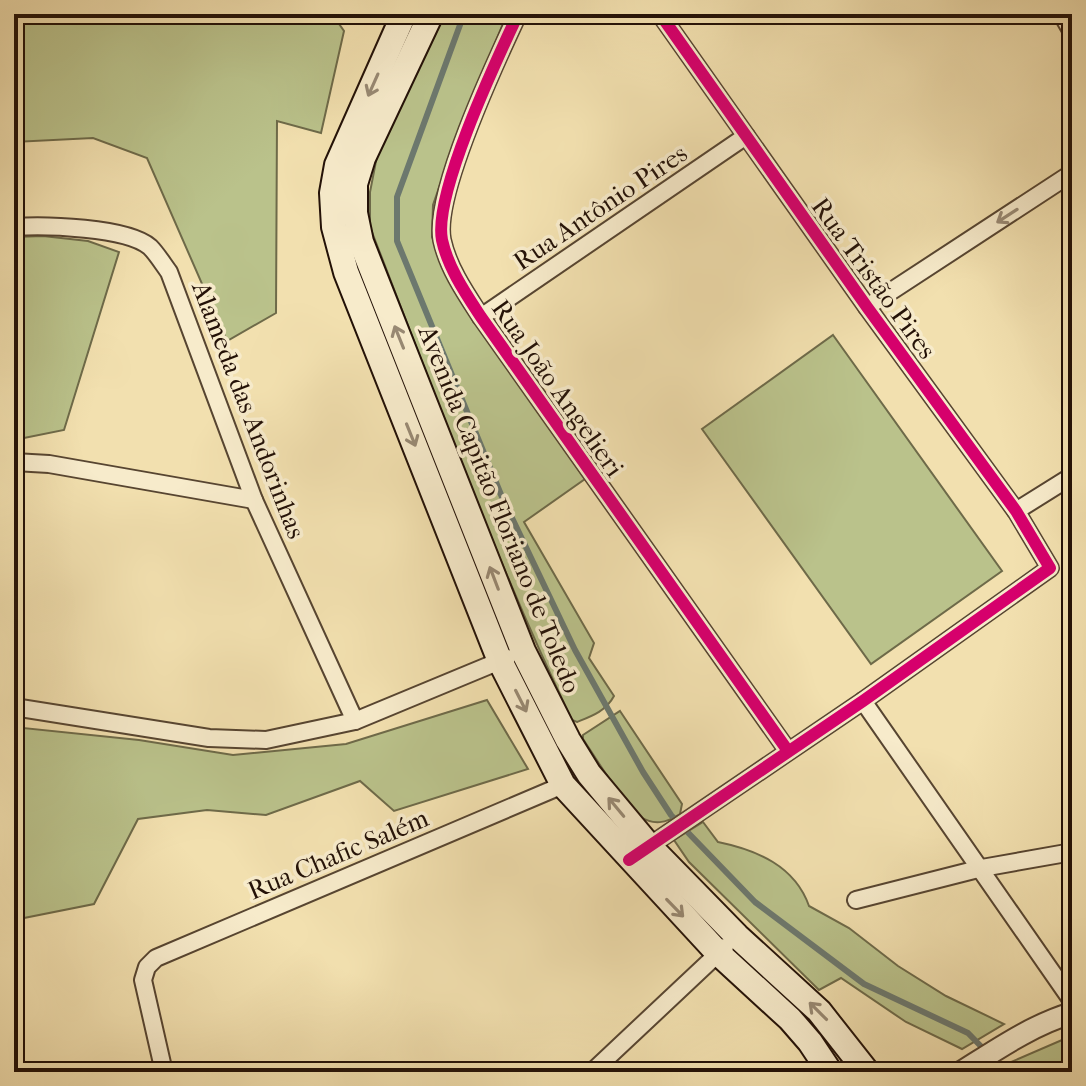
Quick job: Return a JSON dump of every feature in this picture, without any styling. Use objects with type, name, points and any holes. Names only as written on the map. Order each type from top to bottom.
[{"type":"main road","name":"Avenida Capitão Floriano de Toledo","points":[[404,14],[337,165],[332,193],[334,227],[346,272],[500,661],[563,785],[649,846],[718,953],[790,1019],[830,1072]]},
{"type":"main road","name":"Avenida Capitão Floriano de Toledo","points":[[431,14],[363,158],[355,184],[355,213],[361,242],[523,651],[568,740],[589,774],[649,846],[737,936],[819,1011],[867,1072]]},
{"type":"street","name":"Rua João Angelieri","points":[[518,14],[488,77],[442,212],[442,239],[452,267],[481,317],[788,751]]},
{"type":"street","name":"Rua Tristão Pires","points":[[661,14],[867,307],[1016,511],[1050,568],[863,701]]},
{"type":"street","points":[[1064,14],[1072,28]]},
{"type":"street","name":"Rua Antônio Pires","points":[[481,317],[746,136]]},
{"type":"street","points":[[867,307],[1072,173]]},
{"type":"street","name":"Alameda das Andorinhas","points":[[14,227],[42,225],[114,232],[149,245],[169,272],[254,500],[355,721]]},
{"type":"street","points":[[14,462],[49,464],[254,500]]},
{"type":"street","points":[[1016,511],[1072,476]]},
{"type":"street","points":[[14,707],[209,738],[266,740],[355,721],[523,651]]},
{"type":"street","points":[[649,846],[863,701],[1072,1001]]},
{"type":"street","name":"Rua Chafic Salém","points":[[164,1072],[143,980],[147,967],[156,958],[563,785]]},
{"type":"street","points":[[856,900],[982,868],[1072,852]]},
{"type":"street","points":[[592,1072],[737,936]]},
{"type":"street","points":[[968,1067],[1054,1018],[1072,1013]]},
{"type":"green space","points":[[14,14],[332,14],[344,31],[321,133],[277,121],[276,313],[227,341],[147,158],[93,138],[14,142]]},
{"type":"green space","points":[[445,14],[507,14],[457,136],[433,205],[432,237],[469,314],[585,479],[524,522],[594,643],[589,658],[614,696],[603,709],[577,722],[572,720],[544,660],[491,537],[370,227],[370,192],[377,156]]},
{"type":"green space","points":[[43,236],[88,241],[119,252],[64,430],[14,440],[14,237]]},
{"type":"green space","points":[[833,335],[1002,571],[871,664],[702,429]]},
{"type":"green space","points":[[487,700],[528,769],[394,811],[360,781],[266,815],[207,810],[138,819],[94,904],[14,920],[14,727],[139,740],[233,755],[346,744]]},
{"type":"green space","points":[[620,711],[682,804],[680,814],[675,817],[655,822],[639,816],[619,793],[583,739],[583,735]]},
{"type":"green space","points":[[703,822],[718,842],[760,855],[784,870],[803,892],[809,906],[849,928],[898,966],[946,996],[1004,1024],[962,1049],[906,1022],[841,978],[819,990],[689,862],[674,840]]},
{"type":"green space","points":[[1062,1040],[1066,1072],[988,1072]]},
{"type":"waterway","points":[[464,14],[397,197],[397,241],[502,497],[575,650],[643,772],[671,815],[755,902],[864,984],[968,1033],[1006,1072]]},
{"type":"cycle path","points":[[518,14],[469,127],[447,192],[442,240],[449,261],[481,317],[788,751]]},
{"type":"cycle path","points":[[629,860],[863,701],[1050,568],[1016,511],[660,14]]}]
